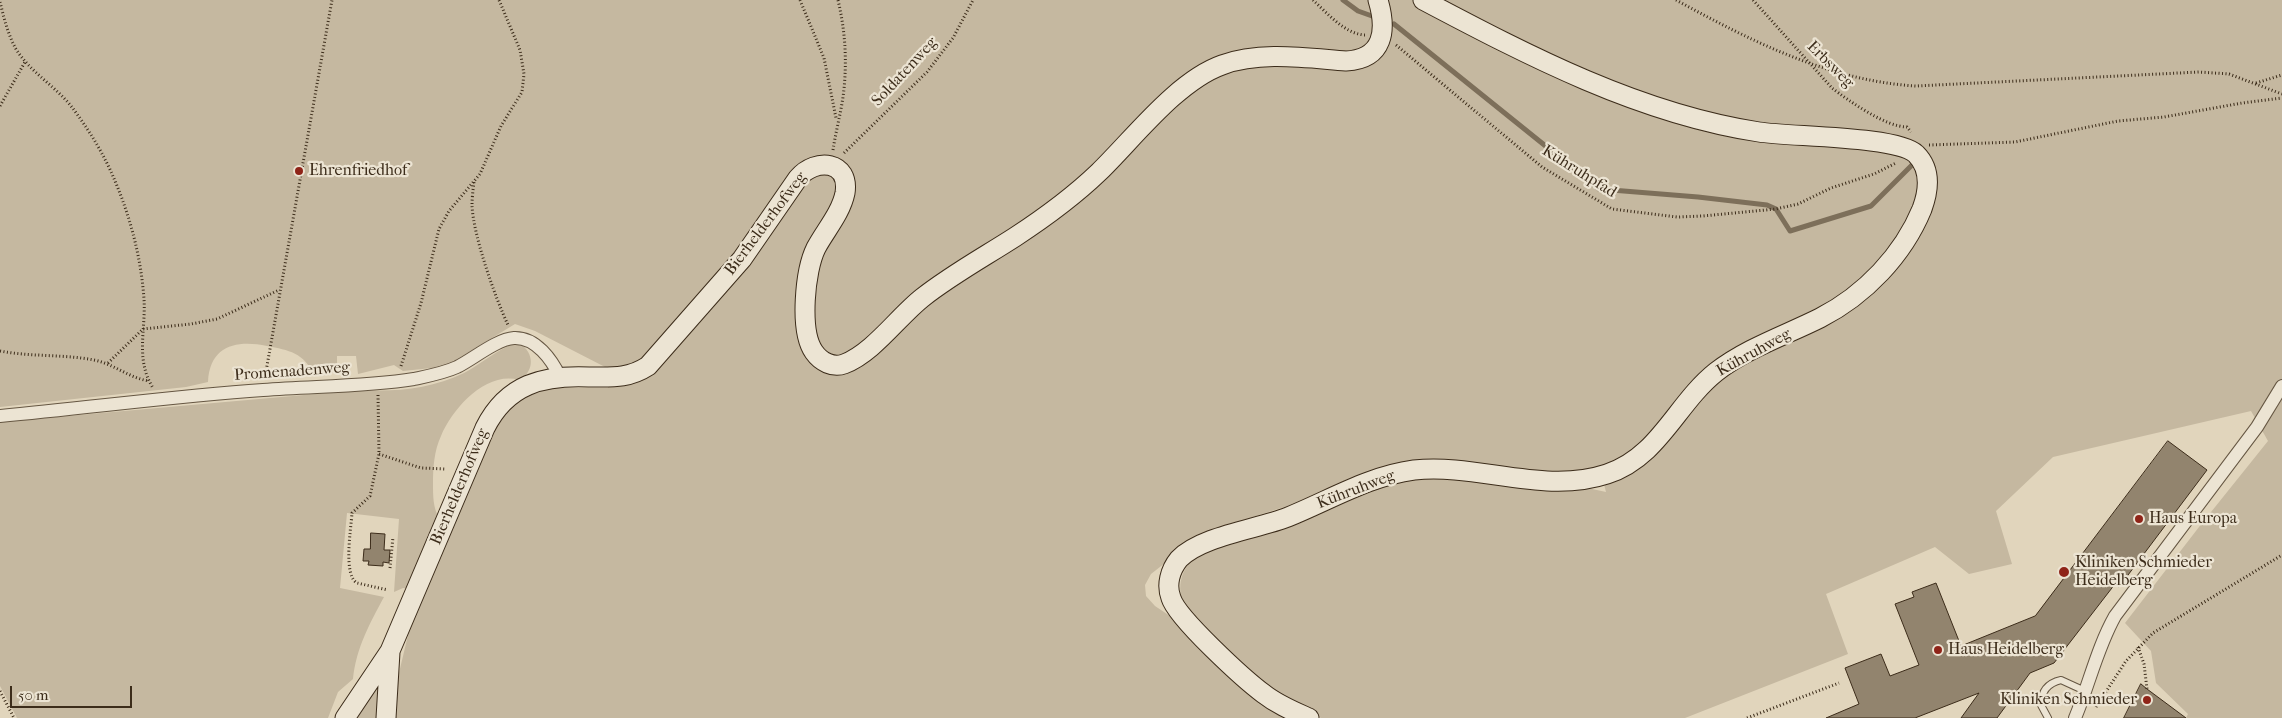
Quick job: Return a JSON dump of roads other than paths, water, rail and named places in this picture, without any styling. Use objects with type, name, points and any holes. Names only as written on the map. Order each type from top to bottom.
[{"type":"street","name":"Bierhelderhofweg","points":[[345,718],[390,651],[490,418],[505,400],[525,386],[540,380],[560,377],[622,377],[634,374],[648,366],[742,259],[800,175],[816,165],[837,159],[843,178],[844,196],[811,261],[806,310],[808,338],[812,350],[822,360],[836,365],[855,359],[924,297],[1031,226],[1080,190],[1173,98],[1202,75],[1223,64],[1243,59],[1268,57],[1355,60],[1371,52],[1382,36],[1382,20],[1378,0]]},
{"type":"street","name":"Kühruhweg","points":[[1309,718],[1286,708],[1262,693],[1177,610],[1170,597],[1169,580],[1174,566],[1182,557],[1206,542],[1287,517],[1356,487],[1402,472],[1451,469],[1556,482],[1592,478],[1625,467],[1657,441],[1688,401],[1720,370],[1757,348],[1830,312],[1856,295],[1881,272],[1913,227],[1926,196],[1928,184],[1926,170],[1912,150],[1890,143],[1763,133],[1686,117],[1583,79],[1424,0]]},
{"type":"street","name":"Promenadenweg","points":[[0,416],[160,399],[396,381],[427,376],[450,369],[504,340],[514,338],[529,341],[544,352],[560,377]]},
{"type":"street","points":[[2075,718],[2104,638],[2115,616],[2257,427],[2282,386]]},
{"type":"street","points":[[386,718],[390,651]]},
{"type":"lane","points":[[2048,718],[2040,705],[2043,691],[2048,686],[2061,680],[2086,691]]},
{"type":"waterway","points":[[1343,0],[1358,11],[1372,16]]},
{"type":"waterway","points":[[1394,24],[1599,189],[1767,205],[1776,209],[1790,231],[1871,206],[1915,162]]},
{"type":"place","name":"Ehrenfriedhof","points":[[299,171]]},
{"type":"place","name":"Haus Europa","points":[[2139,519]]},
{"type":"place","name":"Kliniken Schmieder Heidelberg","points":[[2064,572]]},
{"type":"place","name":"Haus Heidelberg","points":[[1938,650]]},
{"type":"place","name":"Kliniken Schmieder","points":[[2147,700]]}]
